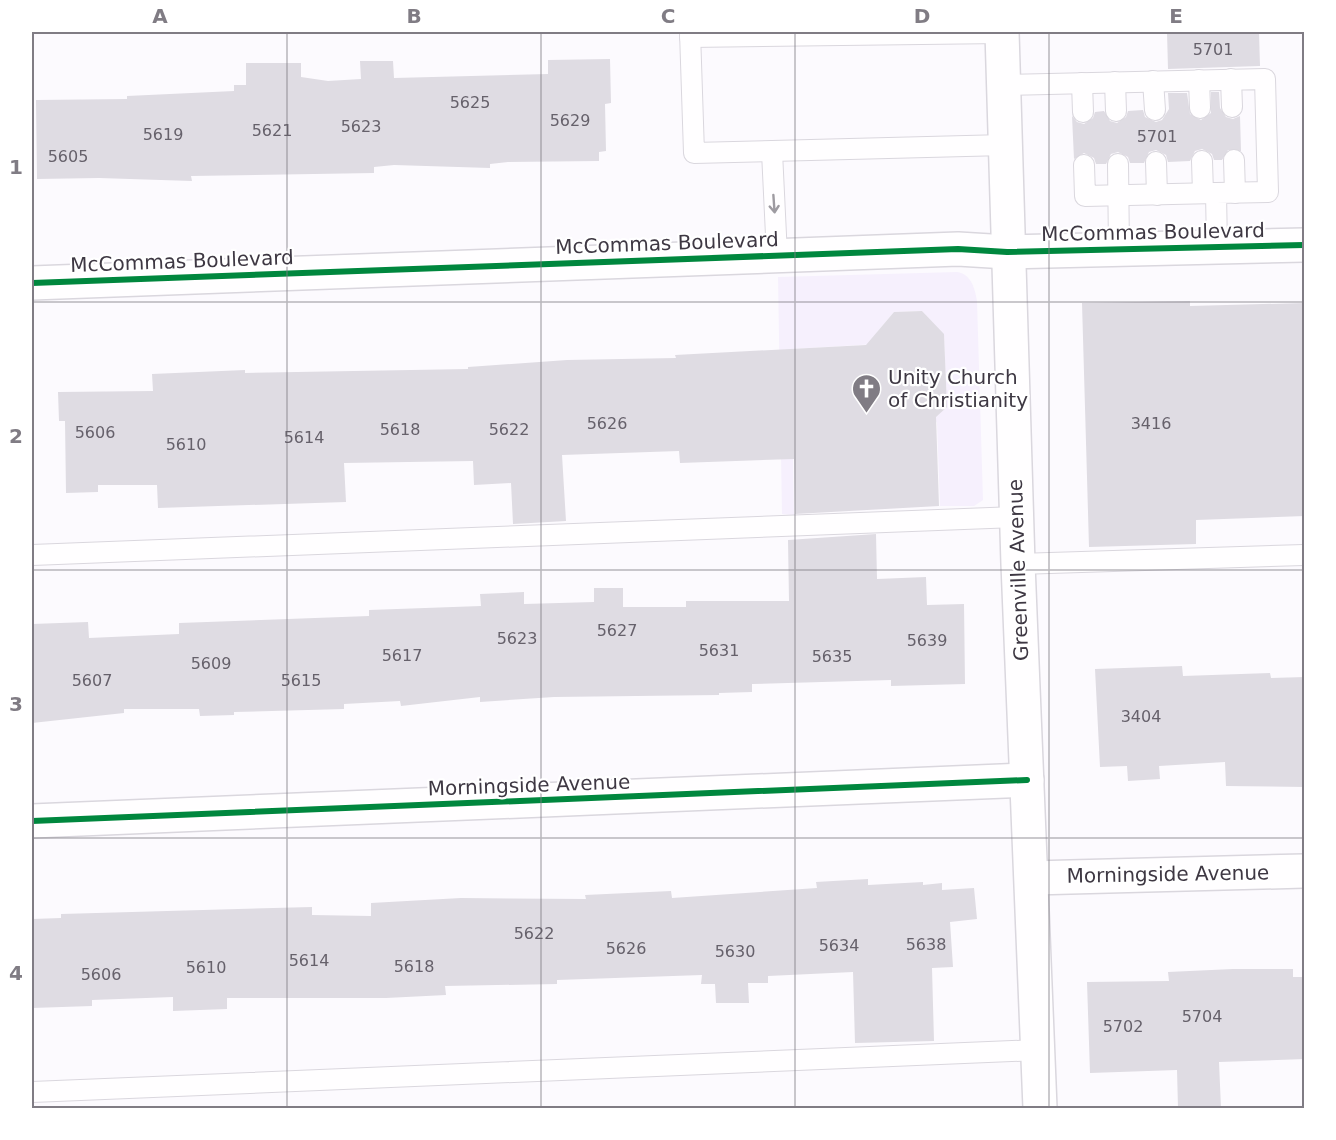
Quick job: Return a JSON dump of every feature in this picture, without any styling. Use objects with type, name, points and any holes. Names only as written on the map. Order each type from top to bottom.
[{"type":"street","name":"Greenville Avenue","points":[[1002,32],[1016,518],[1040,1108]]},
{"type":"street","name":"McCommas Boulevard","points":[[32,283],[958,249],[1007,252],[1305,245]]},
{"type":"street","name":"Morningside Avenue","points":[[32,821],[1027,780]]},
{"type":"street","name":"Morningside Avenue","points":[[1032,878],[1305,871]]},
{"type":"lane","points":[[1002,32],[690,34],[694,153],[1005,145]]},
{"type":"lane","points":[[1231,79],[1232,107]]},
{"type":"lane","points":[[1003,85],[1265,79],[1268,192],[1084,196],[1084,165]]},
{"type":"lane","points":[[1199,80],[1200,108]]},
{"type":"lane","points":[[1153,81],[1155,110]]},
{"type":"lane","points":[[1115,82],[1116,111]]},
{"type":"lane","points":[[1082,83],[1083,112]]},
{"type":"lane","points":[[772,152],[777,256]]},
{"type":"lane","points":[[1217,247],[1218,193],[1234,160]]},
{"type":"lane","points":[[1202,161],[1218,193]]},
{"type":"lane","points":[[1156,162],[1157,195]]},
{"type":"lane","points":[[1118,164],[1119,249]]},
{"type":"lane","points":[[32,555],[1016,518]]},
{"type":"lane","points":[[1018,564],[1305,555]]},
{"type":"lane","points":[[32,1092],[1038,1050]]},
{"type":"shaded area","points":[[957,272],[969,279],[977,301],[983,500],[974,506],[940,506],[937,423],[934,418],[947,407],[944,335],[922,311],[894,312],[877,332],[877,344],[791,349],[794,515],[782,514],[778,277]]},
{"type":"building","points":[[1167,32],[1259,32],[1260,66],[1168,69]]},
{"type":"building","points":[[610,59],[611,103],[605,104],[606,151],[599,152],[599,161],[508,162],[490,164],[490,168],[394,165],[374,167],[374,173],[191,176],[192,181],[37,179],[36,100],[127,99],[127,96],[234,91],[234,85],[246,85],[246,63],[301,63],[301,77],[328,81],[361,79],[360,61],[393,61],[394,78],[548,74],[548,60]]},
{"type":"building","points":[[1211,92],[1219,92],[1220,108],[1226,117],[1233,119],[1240,116],[1241,151],[1228,150],[1222,160],[1214,160],[1212,154],[1202,149],[1195,151],[1190,161],[1168,162],[1166,155],[1156,150],[1149,152],[1144,163],[1130,163],[1128,157],[1118,152],[1111,154],[1106,164],[1096,164],[1094,158],[1084,153],[1074,159],[1072,116],[1077,122],[1084,124],[1093,118],[1095,112],[1104,111],[1110,121],[1117,123],[1126,117],[1128,111],[1143,110],[1145,117],[1156,122],[1162,120],[1169,109],[1168,93],[1187,93],[1190,114],[1201,120],[1211,113]]},
{"type":"building","points":[[1190,301],[1190,306],[1305,303],[1305,516],[1196,520],[1196,544],[1089,547],[1082,303]]},
{"type":"building","points":[[922,311],[944,334],[947,407],[936,417],[939,506],[795,514],[794,459],[680,463],[679,451],[562,455],[566,521],[513,524],[511,483],[474,485],[473,461],[344,463],[346,502],[158,508],[157,485],[98,485],[98,492],[66,493],[65,421],[59,421],[58,392],[153,391],[152,374],[245,370],[245,373],[468,369],[468,367],[567,360],[676,358],[675,355],[866,345],[894,312]]},
{"type":"building","points":[[876,534],[877,579],[926,577],[927,605],[964,604],[965,684],[891,686],[891,680],[752,684],[752,692],[719,693],[719,695],[554,697],[480,702],[480,697],[401,706],[400,701],[344,704],[344,709],[234,712],[234,715],[200,716],[199,709],[124,709],[124,713],[32,723],[32,624],[88,622],[89,638],[179,634],[179,623],[369,616],[369,610],[481,606],[480,594],[524,592],[524,604],[594,602],[594,588],[623,588],[623,607],[686,607],[686,601],[789,601],[788,540]]},
{"type":"building","points":[[1182,666],[1183,676],[1270,673],[1271,678],[1305,677],[1305,787],[1226,786],[1225,762],[1159,766],[1160,779],[1128,781],[1127,766],[1100,767],[1095,669]]},
{"type":"building","points":[[868,879],[868,885],[923,882],[923,885],[942,883],[942,890],[974,888],[977,919],[950,922],[953,967],[932,968],[934,1041],[855,1043],[853,972],[768,976],[768,983],[748,983],[749,1003],[716,1003],[715,984],[701,984],[702,975],[557,980],[557,984],[445,986],[446,995],[386,998],[227,998],[227,1009],[173,1011],[173,997],[92,1000],[92,1006],[32,1008],[32,919],[61,918],[61,914],[312,907],[312,915],[371,916],[371,903],[461,898],[586,899],[585,895],[671,891],[672,898],[817,888],[816,882]]},
{"type":"building","points":[[1293,969],[1293,977],[1305,977],[1305,1059],[1219,1062],[1221,1108],[1178,1108],[1177,1070],[1090,1073],[1087,982],[1169,981],[1168,972]]},
{"type":"cycle path","points":[[32,283],[958,249],[1007,252],[1304,245]]},
{"type":"cycle path","points":[[32,821],[1027,780]]},
{"type":"place","name":"Unity Church of Christianity","points":[[867,414]]}]
